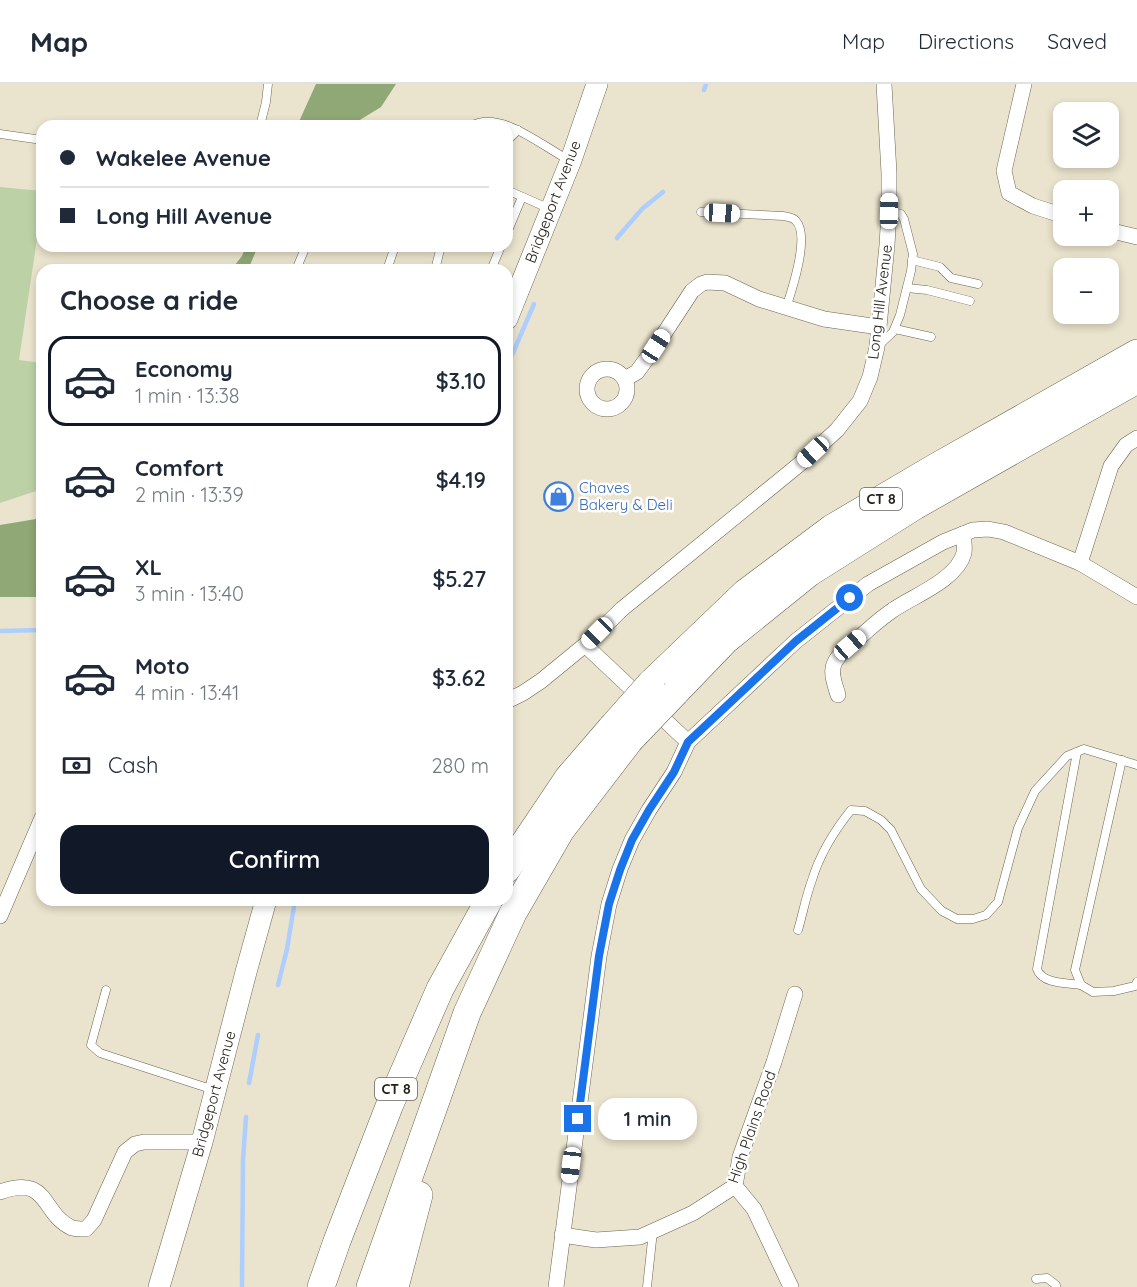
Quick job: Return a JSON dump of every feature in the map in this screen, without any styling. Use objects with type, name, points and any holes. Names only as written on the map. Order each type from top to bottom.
[{"type":"highway","name":"CT 8","points":[[513,860],[568,778],[621,734],[745,594],[832,528],[1137,353]]},
{"type":"highway","name":"CT 8","points":[[663,688],[809,573],[915,506],[1137,380]]},
{"type":"highway","name":"CT 8","points":[[369,1287],[467,1013],[513,912],[621,734]]},
{"type":"highway","name":"CT 8","points":[[321,1287],[390,1104],[430,1010],[486,906]]},
{"type":"highway","points":[[394,1287],[467,1013]]},
{"type":"main road","name":"Bridgeport Avenue","points":[[513,304],[571,160],[597,84]]},
{"type":"main road","name":"Bridgeport Avenue","points":[[159,1287],[202,1142],[264,906]]},
{"type":"street","name":"Long Hill Avenue","points":[[513,698],[541,681],[585,645],[622,609],[801,463],[837,430],[860,401],[870,377],[877,347],[889,211],[884,84]]},
{"type":"street","points":[[1024,84],[1004,171],[1009,193],[1033,206],[1053,212]]},
{"type":"street","points":[[1119,233],[1137,237]]},
{"type":"street","points":[[625,379],[637,372],[692,291],[701,284],[713,281],[725,283],[759,299],[824,319],[879,327]]},
{"type":"street","points":[[1080,563],[1112,466],[1126,445],[1137,438]]},
{"type":"street","points":[[556,1287],[599,956],[609,904],[632,840],[674,772],[688,742],[796,641],[868,584],[944,542],[973,530],[988,529],[1004,532],[1080,563],[1137,597]]},
{"type":"street","points":[[838,695],[833,672],[834,663],[850,645],[881,619],[934,587],[955,568],[963,554],[963,534]]},
{"type":"street","points":[[585,645],[688,742]]},
{"type":"street","points":[[0,916],[36,832]]},
{"type":"street","name":"High Plains Road","points":[[562,1235],[596,1240],[640,1237],[693,1214],[735,1186],[740,1157],[774,1062],[795,994]]},
{"type":"street","points":[[0,1192],[23,1187],[40,1192],[60,1219],[73,1228],[86,1229],[94,1220],[125,1152],[135,1144],[202,1142]]},
{"type":"street","points":[[735,1186],[754,1209],[791,1287]]},
{"type":"lane","points":[[262,120],[268,84]]},
{"type":"lane","points":[[513,128],[571,160]]},
{"type":"lane","points":[[513,135],[518,130]]},
{"type":"lane","points":[[0,134],[36,139]]},
{"type":"lane","points":[[513,193],[551,209]]},
{"type":"lane","points":[[513,219],[522,197]]},
{"type":"lane","points":[[877,347],[895,329],[907,288],[913,254],[904,219],[901,214],[889,211]]},
{"type":"lane","points":[[701,212],[794,218],[801,230],[798,268],[786,308]]},
{"type":"lane","points":[[912,260],[940,267],[951,278],[978,284]]},
{"type":"lane","points":[[907,288],[927,290],[970,301]]},
{"type":"lane","points":[[895,329],[932,337]]},
{"type":"lane","points":[[798,930],[812,879],[826,846],[851,810],[865,811],[881,820],[891,830],[921,889],[942,911],[957,919],[973,919],[986,915],[998,902],[1018,828],[1035,791],[1067,756],[1084,748],[1137,765]]},
{"type":"lane","points":[[1077,752],[1037,969],[1045,979],[1081,986],[1093,992],[1114,991],[1135,986],[1137,982]]},
{"type":"lane","points":[[1081,986],[1076,970],[1122,760]]},
{"type":"lane","points":[[106,990],[91,1045],[100,1053],[215,1090]]},
{"type":"lane","points":[[647,1287],[653,1231]]},
{"type":"lane","points":[[1036,1278],[1047,1278],[1056,1287]]},
{"type":"green space","points":[[316,84],[396,84],[381,107],[360,120],[300,120]]},
{"type":"green space","points":[[0,187],[36,190],[36,245],[19,360],[36,362],[36,491],[0,503]]},
{"type":"green space","points":[[244,252],[256,252],[250,264],[236,264]]},
{"type":"green space","points":[[36,519],[36,597],[0,597],[0,525]]},
{"type":"waterway","points":[[704,90],[706,84]]},
{"type":"waterway","points":[[617,238],[642,209],[663,192]]},
{"type":"waterway","points":[[513,353],[534,304]]},
{"type":"waterway","points":[[0,631],[36,630]]},
{"type":"waterway","points":[[278,985],[294,906]]},
{"type":"waterway","points":[[249,1083],[258,1035]]},
{"type":"waterway","points":[[242,1287],[243,1160],[246,1117]]},
{"type":"place","name":"Chaves Bakery & Deli","points":[[558,497]]},
{"type":"route","points":[[578,1119],[599,956],[609,904],[632,840],[674,772],[688,742],[796,641],[850,598]]}]
